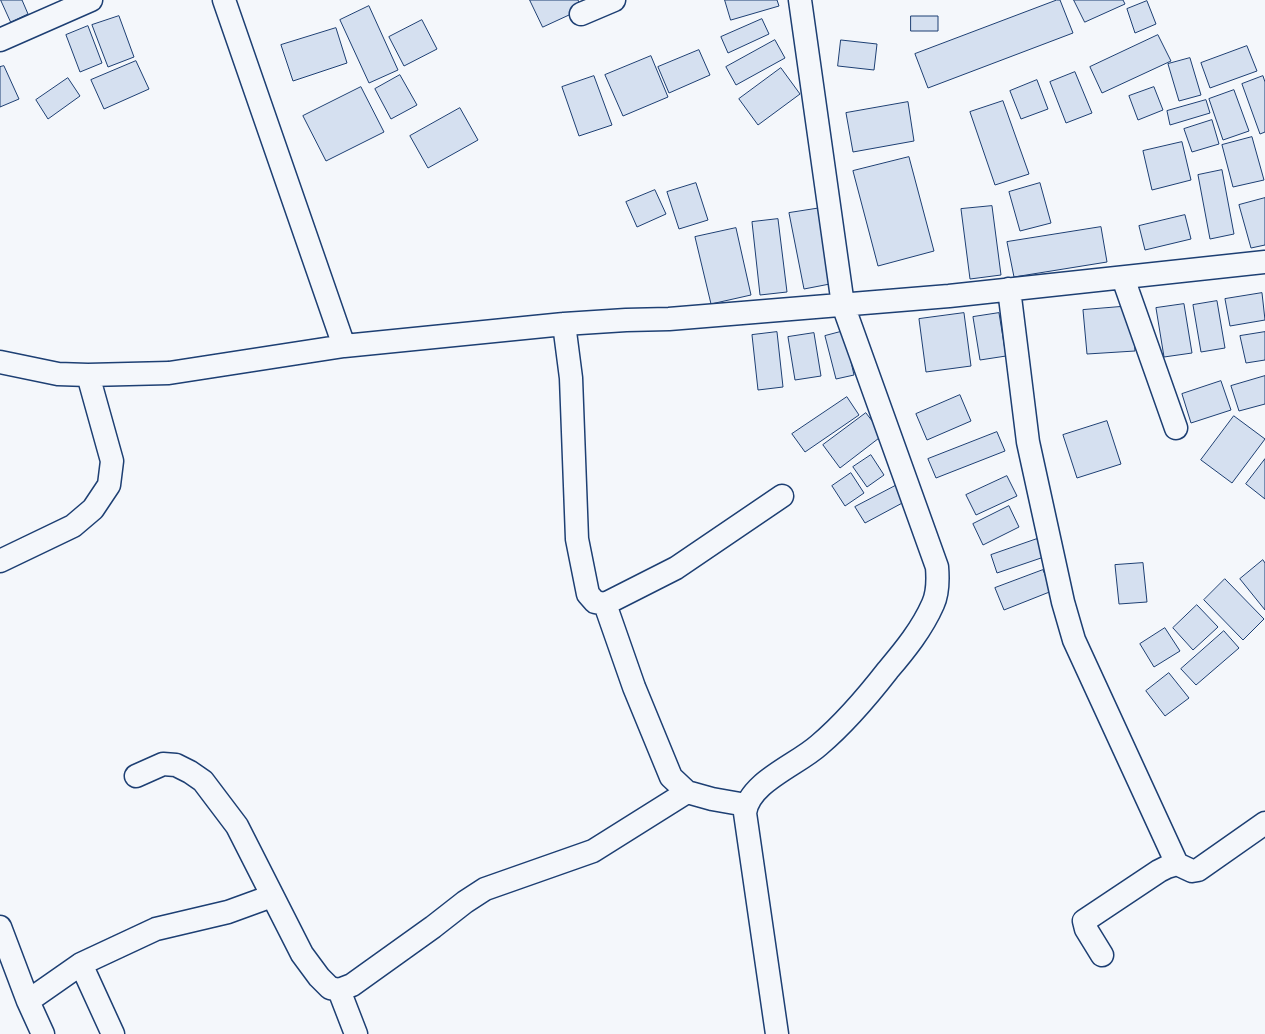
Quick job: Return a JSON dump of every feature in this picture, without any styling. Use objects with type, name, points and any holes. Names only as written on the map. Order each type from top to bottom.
[{"type":"street","points":[[0,40],[91,0]]},
{"type":"street","points":[[224,0],[344,346]]},
{"type":"street","points":[[581,14],[614,0]]},
{"type":"street","points":[[777,1034],[745,813],[746,805],[750,797],[761,786],[817,747],[857,709],[914,638],[933,603],[938,581],[938,567],[843,305],[800,0]]},
{"type":"street","points":[[0,362],[58,374],[169,373],[344,346],[564,324],[670,319],[843,305],[1123,278],[1265,262]]},
{"type":"street","points":[[1123,278],[1176,428]]},
{"type":"street","points":[[1009,289],[1028,442],[1062,602],[1074,640],[1177,864],[1192,871],[1198,870],[1265,823]]},
{"type":"street","points":[[564,324],[571,378],[577,539],[588,594],[596,602],[605,604],[676,568],[782,496]]},
{"type":"street","points":[[0,561],[73,526],[93,509],[109,485],[112,461],[88,375]]},
{"type":"street","points":[[605,604],[634,687],[671,777],[687,792],[746,805]]},
{"type":"street","points":[[136,776],[163,764],[176,766],[203,781],[237,826],[302,954],[330,988],[339,990],[352,985],[485,889],[593,850],[687,792]]},
{"type":"street","points":[[1102,955],[1086,929],[1084,920],[1159,871],[1177,864]]},
{"type":"street","points":[[28,1001],[81,964],[156,929],[228,912],[272,896]]},
{"type":"street","points":[[0,927],[28,1001],[43,1034]]},
{"type":"street","points":[[81,964],[113,1034]]},
{"type":"street","points":[[339,990],[356,1034]]},
{"type":"building","points":[[1,0],[22,0],[28,14],[11,22]]},
{"type":"building","points":[[530,0],[578,0],[582,9],[543,27]]},
{"type":"building","points":[[725,0],[777,0],[779,6],[731,20]]},
{"type":"building","points":[[1060,0],[1073,33],[928,88],[915,54]]},
{"type":"building","points":[[1074,0],[1123,0],[1125,4],[1085,22]]},
{"type":"building","points":[[1147,1],[1156,24],[1135,33],[1127,9]]},
{"type":"building","points":[[369,6],[398,70],[369,83],[340,20]]},
{"type":"building","points":[[119,16],[134,57],[108,67],[92,25]]},
{"type":"building","points":[[911,16],[938,16],[938,31],[911,31]]},
{"type":"building","points":[[762,19],[769,34],[728,53],[721,37]]},
{"type":"building","points":[[422,20],[437,49],[404,66],[389,37]]},
{"type":"building","points":[[88,26],[102,63],[80,72],[66,35]]},
{"type":"building","points":[[336,28],[347,63],[293,81],[281,45]]},
{"type":"building","points":[[1158,35],[1171,61],[1102,93],[1090,67]]},
{"type":"building","points":[[775,40],[785,58],[736,85],[726,67]]},
{"type":"building","points":[[841,40],[877,44],[874,70],[838,66]]},
{"type":"building","points":[[1247,46],[1257,71],[1210,88],[1201,63]]},
{"type":"building","points":[[699,50],[710,75],[669,93],[658,67]]},
{"type":"building","points":[[651,56],[668,97],[623,116],[605,75]]},
{"type":"building","points":[[1190,58],[1201,95],[1179,101],[1168,64]]},
{"type":"building","points":[[136,61],[149,89],[104,109],[91,80]]},
{"type":"building","points":[[4,66],[19,99],[0,107],[0,67]]},
{"type":"building","points":[[781,68],[800,94],[758,125],[739,99]]},
{"type":"building","points":[[1075,72],[1092,113],[1066,123],[1050,82]]},
{"type":"building","points":[[400,75],[417,105],[391,119],[375,89]]},
{"type":"building","points":[[594,76],[612,125],[579,136],[562,87]]},
{"type":"building","points":[[1263,76],[1265,82],[1265,132],[1260,134],[1242,84]]},
{"type":"building","points":[[68,78],[80,96],[48,119],[36,100]]},
{"type":"building","points":[[1037,80],[1048,109],[1021,119],[1010,91]]},
{"type":"building","points":[[361,87],[384,132],[326,161],[303,116]]},
{"type":"building","points":[[1154,87],[1163,110],[1138,120],[1129,96]]},
{"type":"building","points":[[1234,90],[1249,131],[1223,140],[1209,99]]},
{"type":"building","points":[[1206,100],[1210,113],[1170,125],[1167,111]]},
{"type":"building","points":[[1003,101],[1029,174],[995,185],[970,112]]},
{"type":"building","points":[[908,102],[914,141],[853,152],[846,113]]},
{"type":"building","points":[[460,108],[478,140],[428,168],[410,136]]},
{"type":"building","points":[[1212,120],[1219,144],[1192,152],[1184,129]]},
{"type":"building","points":[[1252,137],[1264,180],[1233,187],[1222,145]]},
{"type":"building","points":[[1182,142],[1191,180],[1152,190],[1143,151]]},
{"type":"building","points":[[909,157],[934,251],[878,266],[853,171]]},
{"type":"building","points":[[1222,170],[1234,234],[1210,239],[1198,175]]},
{"type":"building","points":[[696,183],[708,220],[679,229],[667,192]]},
{"type":"building","points":[[1040,183],[1051,223],[1020,231],[1009,192]]},
{"type":"building","points":[[655,190],[666,214],[637,227],[626,202]]},
{"type":"building","points":[[1265,198],[1265,245],[1251,248],[1239,205]]},
{"type":"building","points":[[992,206],[1001,275],[970,279],[961,209]]},
{"type":"building","points":[[821,208],[835,283],[804,289],[789,213]]},
{"type":"building","points":[[1185,215],[1191,239],[1145,250],[1139,226]]},
{"type":"building","points":[[778,219],[787,292],[760,295],[752,222]]},
{"type":"building","points":[[1101,227],[1107,262],[1014,277],[1007,242]]},
{"type":"building","points":[[736,228],[751,295],[711,304],[695,237]]},
{"type":"building","points":[[1262,293],[1265,320],[1230,326],[1225,299]]},
{"type":"building","points":[[1217,301],[1225,348],[1201,352],[1193,305]]},
{"type":"building","points":[[1184,304],[1192,353],[1164,357],[1156,308]]},
{"type":"building","points":[[1132,306],[1135,351],[1087,354],[1083,310]]},
{"type":"building","points":[[964,313],[971,366],[926,372],[919,319]]},
{"type":"building","points":[[999,313],[1006,356],[980,360],[973,317]]},
{"type":"building","points":[[844,331],[854,375],[836,379],[825,336]]},
{"type":"building","points":[[777,332],[783,387],[758,390],[752,335]]},
{"type":"building","points":[[1265,332],[1265,360],[1246,363],[1240,336]]},
{"type":"building","points":[[814,333],[821,376],[795,380],[788,337]]},
{"type":"building","points":[[1265,376],[1265,404],[1239,411],[1231,386]]},
{"type":"building","points":[[1221,381],[1231,410],[1191,423],[1182,394]]},
{"type":"building","points":[[960,395],[971,421],[927,440],[916,414]]},
{"type":"building","points":[[847,397],[859,415],[805,452],[792,434]]},
{"type":"building","points":[[866,413],[883,435],[840,468],[823,445]]},
{"type":"building","points":[[1234,416],[1265,439],[1232,483],[1201,460]]},
{"type":"building","points":[[1107,421],[1121,464],[1077,478],[1063,435]]},
{"type":"building","points":[[997,432],[1005,451],[936,478],[928,459]]},
{"type":"building","points":[[871,455],[884,475],[867,487],[853,467]]},
{"type":"building","points":[[1265,459],[1265,499],[1246,484]]},
{"type":"building","points":[[851,473],[864,493],[845,506],[832,486]]},
{"type":"building","points":[[1007,476],[1017,496],[976,515],[966,495]]},
{"type":"building","points":[[897,485],[906,501],[865,523],[855,507]]},
{"type":"building","points":[[1009,506],[1019,527],[983,545],[973,524]]},
{"type":"building","points":[[1037,539],[1044,557],[997,573],[991,555]]},
{"type":"building","points":[[1263,560],[1265,563],[1265,610],[1240,579]]},
{"type":"building","points":[[1143,563],[1147,602],[1119,604],[1115,565]]},
{"type":"building","points":[[1043,570],[1052,591],[1004,610],[995,588]]},
{"type":"building","points":[[1225,579],[1264,619],[1243,640],[1204,600]]},
{"type":"building","points":[[1197,605],[1218,627],[1193,650],[1173,628]]},
{"type":"building","points":[[1165,628],[1180,651],[1154,667],[1140,644]]},
{"type":"building","points":[[1224,631],[1239,648],[1196,685],[1181,669]]},
{"type":"building","points":[[1169,673],[1189,698],[1165,716],[1146,691]]}]
